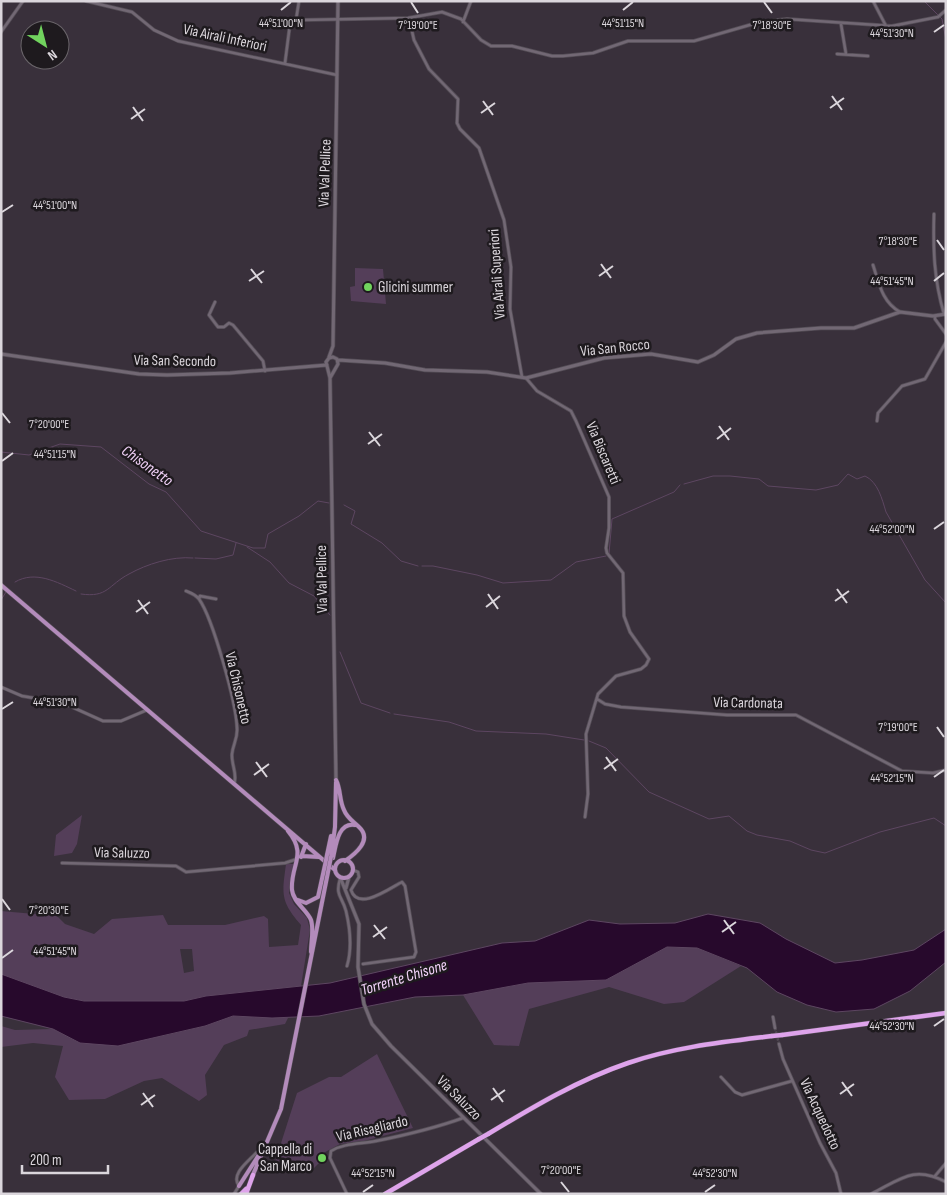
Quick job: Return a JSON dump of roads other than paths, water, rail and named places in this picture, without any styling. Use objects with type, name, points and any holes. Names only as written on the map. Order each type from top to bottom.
[{"type":"highway","points":[[391,1194],[561,1092],[629,1063],[675,1050],[946,1014]]},
{"type":"highway","points":[[385,1194],[426,1172]]},
{"type":"highway","points":[[244,1192],[253,1175]]},
{"type":"main road","points":[[1,583],[147,710],[306,844],[340,877],[349,877],[356,854],[364,841],[364,834],[347,816],[336,780]]},
{"type":"main road","points":[[253,1175],[281,1109],[297,1033],[329,867],[335,827],[336,780]]},
{"type":"main road","points":[[275,819],[289,832],[300,857]]},
{"type":"main road","points":[[330,856],[342,828],[347,825],[358,826]]},
{"type":"main road","points":[[298,850],[306,844]]},
{"type":"main road","points":[[306,844],[300,857],[292,890],[296,899],[308,914],[312,924],[311,962]]},
{"type":"main road","points":[[296,899],[306,903],[318,897],[329,867],[356,854]]},
{"type":"main road","points":[[300,857],[320,857]]},
{"type":"main road","points":[[344,860],[353,868]]},
{"type":"main road","points":[[329,867],[339,862]]},
{"type":"main road","points":[[239,1186],[269,1140]]},
{"type":"street","points":[[1,32],[23,1]]},
{"type":"street","name":"Via Airali Inferiori","points":[[86,1],[132,12],[154,30],[178,41],[285,62],[337,75]]},
{"type":"street","points":[[296,20],[299,1]]},
{"type":"street","name":"Via Val Pellice","points":[[336,780],[330,378],[328,359],[332,346],[338,1]]},
{"type":"street","points":[[463,22],[471,1]]},
{"type":"street","points":[[873,1],[886,26]]},
{"type":"street","points":[[285,62],[290,24],[296,20],[338,21],[394,16],[408,18],[442,12],[463,22],[481,40],[491,46],[512,46],[552,56],[563,56],[593,52],[628,41],[694,41],[760,22],[780,19],[886,26],[902,25],[938,17],[943,15],[946,10]]},
{"type":"street","name":"Via Airali Superiori","points":[[408,18],[414,40],[428,69],[458,99],[457,123],[460,129],[479,148],[504,220],[511,267],[510,309],[524,377]]},
{"type":"street","points":[[840,24],[846,54]]},
{"type":"street","points":[[837,54],[868,56]]},
{"type":"street","points":[[934,214],[933,262],[937,290],[945,314]]},
{"type":"street","points":[[873,265],[886,299],[893,308],[900,312]]},
{"type":"street","points":[[215,302],[209,315],[213,321],[218,327],[224,327],[229,323],[233,325],[262,361],[265,371]]},
{"type":"street","name":"Via San Rocco","points":[[328,359],[349,362],[385,363],[425,370],[473,370],[524,377],[604,358],[652,354],[698,362],[705,360],[745,335],[821,328],[854,328],[900,312],[936,316],[945,314]]},
{"type":"street","points":[[936,316],[935,319],[946,334]]},
{"type":"street","points":[[877,421],[878,413],[902,386],[925,379],[946,342]]},
{"type":"street","points":[[330,378],[336,367],[337,359],[332,346]]},
{"type":"street","name":"Via San Secondo","points":[[1,354],[139,374],[167,375],[265,371],[318,364]]},
{"type":"street","points":[[318,364],[328,359]]},
{"type":"street","name":"Via San Rocco","points":[[318,364],[336,367],[349,362]]},
{"type":"street","name":"Via Biscaretti","points":[[524,377],[536,391],[571,411],[594,460],[610,503],[607,553],[623,573],[624,616],[630,632],[649,659],[641,669],[611,679],[598,694],[586,734],[588,794],[585,817]]},
{"type":"street","points":[[186,591],[193,593],[199,599],[200,596],[216,599]]},
{"type":"street","name":"Via Chisonetto","points":[[199,599],[213,630],[237,725],[238,741],[232,753],[236,779],[234,784]]},
{"type":"street","points":[[1,687],[22,696],[63,703],[103,721],[121,721],[147,710]]},
{"type":"street","name":"Via Cardonata","points":[[597,699],[605,704],[621,707],[727,715],[796,715],[902,771],[933,773],[946,770]]},
{"type":"street","name":"Via Saluzzo","points":[[62,863],[176,866],[186,872],[286,863],[300,857]]},
{"type":"street","points":[[353,868],[358,872],[359,877],[351,890],[356,898],[361,900],[372,897],[402,882],[405,886],[416,954],[363,964]]},
{"type":"street","points":[[340,877],[338,895],[345,910],[350,948],[347,966]]},
{"type":"street","name":"Via Saluzzo","points":[[340,877],[359,924],[358,967],[362,996],[367,1014],[380,1034],[541,1194]]},
{"type":"street","points":[[346,888],[349,877]]},
{"type":"street","points":[[773,1017],[774,1028]]},
{"type":"street","name":"Via Acquedotto","points":[[779,1044],[792,1081],[820,1144],[836,1174],[841,1194]]},
{"type":"street","points":[[721,1078],[735,1092],[742,1095],[792,1081]]},
{"type":"street","name":"Via Risagliardo","points":[[347,1194],[330,1158],[331,1151],[338,1146],[378,1141],[413,1131],[429,1130],[464,1118]]},
{"type":"street","points":[[234,1194],[239,1186],[236,1175],[257,1152]]},
{"type":"street","points":[[935,1176],[946,1163]]},
{"type":"street","points":[[871,1194],[917,1173],[935,1176],[946,1182]]},
{"type":"water","name":"Torrente Chisone","points":[[708,914],[760,923],[786,939],[835,963],[914,950],[946,929],[946,962],[910,991],[874,1009],[836,1012],[807,1005],[777,992],[747,968],[697,948],[667,947],[606,980],[528,983],[463,995],[415,997],[319,1016],[272,1018],[233,1016],[205,1026],[118,1046],[80,1043],[53,1029],[1,1016],[1,974],[64,997],[84,1001],[184,1001],[206,996],[330,983],[502,943],[535,941],[589,920],[620,924],[675,923]]},
{"type":"waterway","points":[[924,1],[942,19],[946,40]]},
{"type":"waterway","name":"Chisonetto","points":[[1,452],[29,455],[60,444],[101,447],[149,484],[166,492],[201,531],[253,548],[265,548],[268,534],[299,516],[318,501],[329,503]]},
{"type":"waterway","points":[[684,484],[713,476],[730,476],[759,479],[768,486],[816,490],[838,485],[848,474],[857,479],[865,476],[876,487],[886,512],[925,580],[946,603]]},
{"type":"waterway","points":[[609,554],[612,519],[674,492],[680,485]]},
{"type":"waterway","points":[[344,505],[355,511],[351,524],[382,543],[401,561],[418,566]]},
{"type":"waterway","name":"Chisonetto","points":[[195,558],[216,559],[233,555],[236,543]]},
{"type":"waterway","points":[[247,547],[270,562],[289,583],[314,596],[330,615]]},
{"type":"waterway","points":[[422,566],[433,566],[477,575],[503,583],[551,580],[576,562],[606,556]]},
{"type":"waterway","name":"Chisonetto","points":[[81,594],[90,595],[103,592],[122,578],[152,564],[177,558],[193,558]]},
{"type":"waterway","name":"Chisonetto","points":[[15,582],[30,577],[38,577],[54,581],[76,591]]},
{"type":"waterway","name":"Chisonetto","points":[[1,600],[6,592]]},
{"type":"waterway","points":[[340,652],[361,703],[390,713]]},
{"type":"waterway","points":[[394,714],[449,722],[476,731],[546,734],[584,740]]},
{"type":"waterway","points":[[589,741],[606,748],[649,792],[709,819],[729,816],[747,831],[757,835],[790,841],[811,850],[825,853],[880,832],[934,818],[946,826]]},
{"type":"tunnel","points":[[775,1028],[779,1044]]},
{"type":"place","name":"Glicini summer","points":[[368,287]]},
{"type":"place","name":"Cappella di San Marco","points":[[322,1158]]}]
